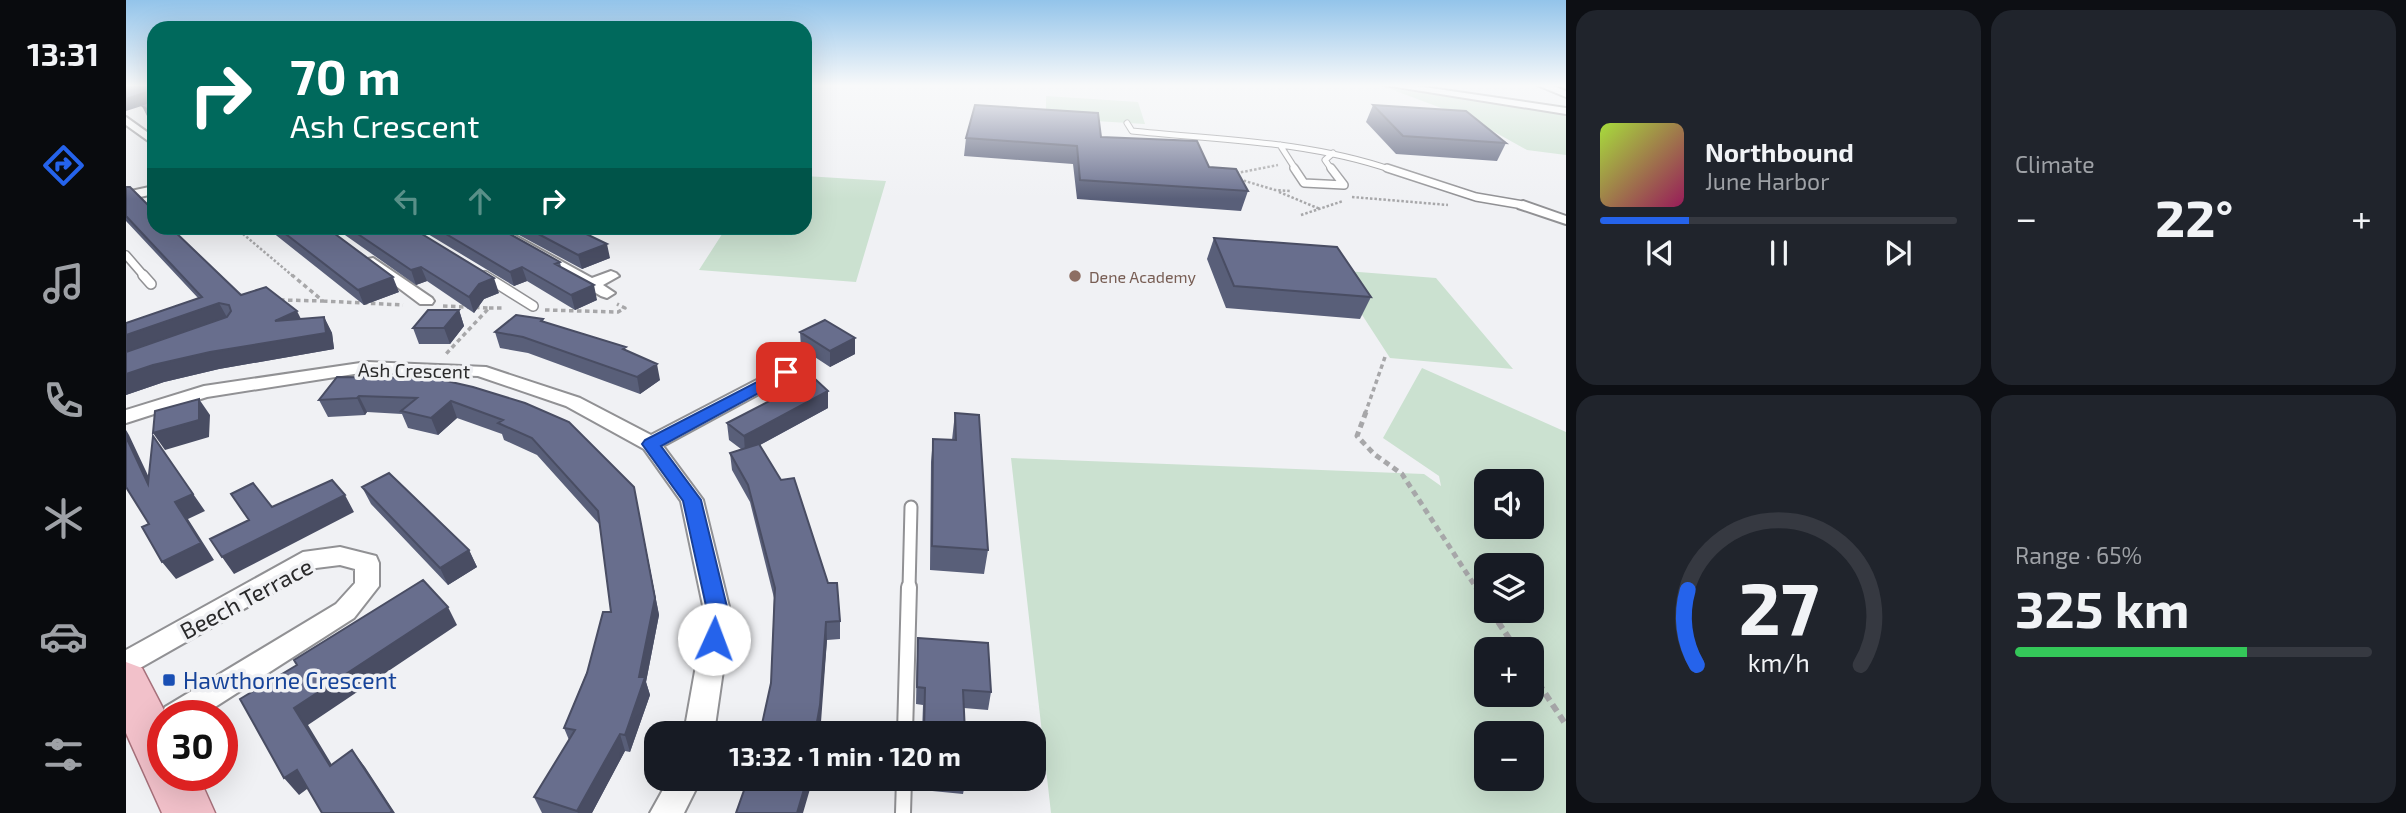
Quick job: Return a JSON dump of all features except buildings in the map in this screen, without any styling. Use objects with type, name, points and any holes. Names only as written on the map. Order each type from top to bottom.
[{"type":"main road","points":[[126,682],[147,711]]},
{"type":"main road","points":[[179,791],[189,813]]},
{"type":"street","points":[[126,196],[147,192]]},
{"type":"street","points":[[1523,205],[1566,220]]},
{"type":"street","points":[[504,235],[607,293]]},
{"type":"street","points":[[358,252],[426,300]]},
{"type":"street","points":[[591,284],[611,276]]},
{"type":"street","name":"Ash Crescent","points":[[126,417],[204,392],[367,367],[480,371],[573,402],[651,444],[692,500],[718,615],[701,721]]},
{"type":"street","points":[[651,444],[786,372]]},
{"type":"street","name":"Beech Terrace","points":[[126,664],[312,559],[340,556],[367,563],[367,586],[345,611],[210,700]]},
{"type":"street","points":[[666,813],[679,791]]},
{"type":"lane","points":[[1127,123],[1132,131],[1280,145],[1333,153],[1479,200],[1523,205]]},
{"type":"lane","points":[[1280,145],[1304,183],[1343,185],[1325,160],[1333,153]]},
{"type":"lane","points":[[126,255],[151,284]]},
{"type":"lane","points":[[476,270],[534,307]]},
{"type":"lane","points":[[905,721],[911,507]]},
{"type":"lane","points":[[903,813],[904,791]]},
{"type":"path","points":[[1224,176],[1269,164],[1293,165]]},
{"type":"path","points":[[1275,190],[1320,209]]},
{"type":"path","points":[[1301,215],[1354,197]]},
{"type":"path","points":[[244,235],[323,301],[268,300]]},
{"type":"path","points":[[534,307],[618,312],[625,308],[608,299],[607,293]]},
{"type":"path","points":[[489,308],[512,309]]},
{"type":"path","points":[[1385,357],[1357,436],[1374,454],[1402,474],[1474,584]]},
{"type":"path","points":[[1544,692],[1566,725]]},
{"type":"green space","points":[[1478,123],[1566,123],[1566,155],[1527,150]]},
{"type":"green space","points":[[812,176],[886,181],[856,282],[699,270],[722,235],[812,235]]},
{"type":"green space","points":[[1333,270],[1436,278],[1513,369],[1390,358]]},
{"type":"green space","points":[[1422,368],[1566,432],[1566,813],[1051,813],[1046,769],[1046,721],[1041,721],[1011,458],[1424,474],[1441,486],[1439,476],[1383,438]]},
{"type":"place","name":"Dene Academy","points":[[1075,276]]},
{"type":"place","name":"Hawthorne Crescent","points":[[169,680]]},
{"type":"route","points":[[714,639],[718,615],[692,500],[651,444],[786,372]]}]
